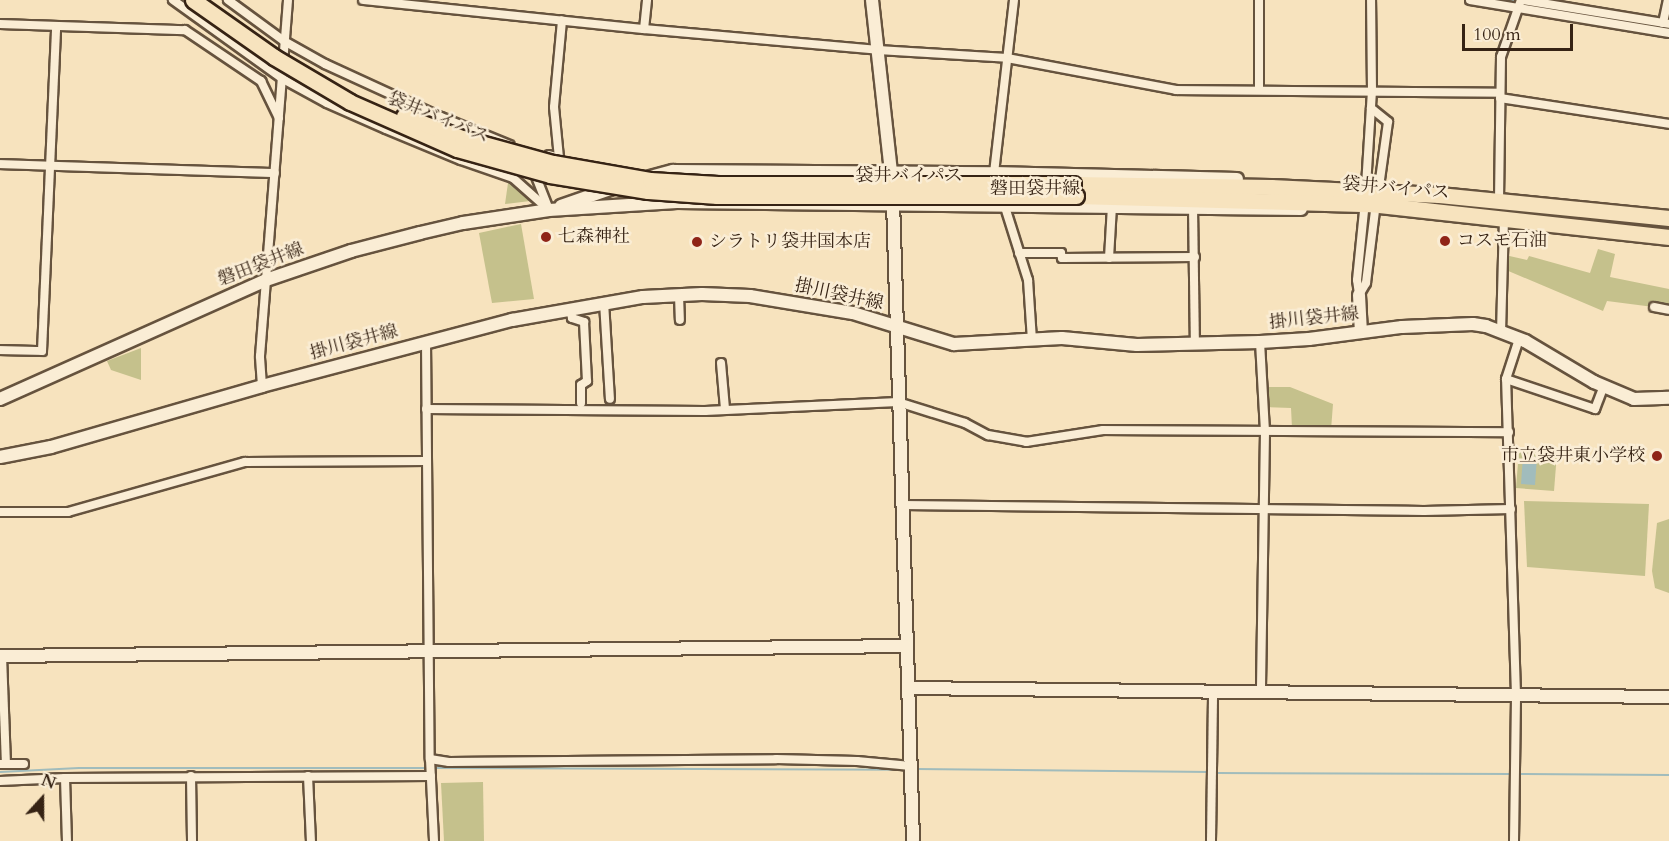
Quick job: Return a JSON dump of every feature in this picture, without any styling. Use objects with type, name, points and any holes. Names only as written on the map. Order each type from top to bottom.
[{"type":"highway","name":"袋井バイパス","points":[[193,0],[274,57],[350,102],[457,149],[550,175],[648,191],[717,196],[1271,187],[1441,195],[1669,218]]},
{"type":"highway","name":"袋井バイパス","points":[[208,0],[277,49],[370,101],[462,138],[554,163],[650,180],[718,184],[1075,190],[1370,204],[1669,237]]},
{"type":"main road","points":[[872,0],[892,174],[913,841]]},
{"type":"main road","name":"磐田袋井線","points":[[549,210],[616,186],[673,171],[994,173],[1366,186],[1441,195]]},
{"type":"main road","name":"磐田袋井線","points":[[0,399],[266,280],[351,251],[420,233],[463,223],[549,210],[677,202],[893,207],[1193,207],[1370,211],[1426,216],[1449,212]]},
{"type":"main road","name":"掛川袋井線","points":[[0,457],[51,447],[262,386],[512,320],[604,302],[679,295],[750,296],[852,313],[954,344],[1062,338],[1137,345],[1260,342],[1402,327],[1473,324],[1518,339],[1604,386],[1634,399],[1669,398]]},
{"type":"main road","points":[[1359,295],[1361,332]]},
{"type":"main road","points":[[1,656],[906,646]]},
{"type":"main road","points":[[908,688],[1669,697]]},
{"type":"street","points":[[173,0],[283,79],[327,103],[366,120],[460,160],[513,178],[549,210]]},
{"type":"street","points":[[228,0],[284,41],[364,83],[509,144],[522,153],[534,170],[549,210]]},
{"type":"street","points":[[262,386],[260,356],[288,0]]},
{"type":"street","points":[[363,0],[878,50],[1007,57],[1176,90],[1372,91],[1500,96],[1669,124]]},
{"type":"street","points":[[644,29],[647,0]]},
{"type":"street","points":[[994,173],[1014,0]]},
{"type":"street","points":[[1258,90],[1259,0]]},
{"type":"street","points":[[1366,186],[1372,91],[1371,0]]},
{"type":"street","points":[[1470,0],[1669,33]]},
{"type":"street","points":[[1498,200],[1501,57],[1522,0],[1666,23],[1668,0]]},
{"type":"street","points":[[522,153],[539,153],[559,158],[554,107],[562,20]]},
{"type":"street","points":[[0,24],[185,30],[261,81],[279,118]]},
{"type":"street","points":[[0,350],[42,351],[56,26]]},
{"type":"street","points":[[1371,108],[1388,122],[1379,187]]},
{"type":"street","points":[[0,164],[275,173]]},
{"type":"street","points":[[1109,258],[1112,206]]},
{"type":"street","points":[[1005,207],[1028,280],[1032,341]]},
{"type":"street","points":[[1193,207],[1195,344]]},
{"type":"street","points":[[1359,295],[1366,283],[1370,211]]},
{"type":"street","points":[[1501,333],[1504,218]]},
{"type":"street","points":[[1019,253],[1061,253],[1062,258],[1195,257]]},
{"type":"street","points":[[679,295],[680,320]]},
{"type":"street","points":[[604,302],[610,399]]},
{"type":"street","points":[[1654,308],[1669,310]]},
{"type":"street","points":[[570,309],[572,318],[584,322],[587,381],[581,386],[581,403]]},
{"type":"street","points":[[1514,841],[1516,695],[1506,378],[1518,339]]},
{"type":"street","points":[[426,342],[428,650],[434,841]]},
{"type":"street","points":[[1260,342],[1264,432],[1261,692]]},
{"type":"street","points":[[721,363],[725,409]]},
{"type":"street","points":[[1506,378],[1594,409],[1604,386]]},
{"type":"street","points":[[426,409],[725,409],[898,402],[920,406],[988,435],[1026,442],[1096,431],[1509,432]]},
{"type":"street","points":[[0,512],[68,512],[245,462],[427,461]]},
{"type":"street","points":[[903,505],[1263,510],[1510,509]]},
{"type":"street","points":[[1,656],[3,764],[24,764]]},
{"type":"street","points":[[1211,841],[1213,691]]},
{"type":"street","points":[[430,760],[449,762],[776,759],[857,761],[912,773]]},
{"type":"street","points":[[0,782],[65,778],[431,775]]},
{"type":"street","points":[[192,776],[192,841]]},
{"type":"street","points":[[308,776],[311,841]]},
{"type":"street","points":[[65,778],[68,841]]},
{"type":"shaded area","points":[[508,183],[513,183],[530,195],[530,201],[505,204]]},
{"type":"shaded area","points":[[521,224],[534,299],[492,303],[479,233]]},
{"type":"shaded area","points":[[1598,249],[1615,254],[1610,277],[1669,289],[1669,309],[1607,301],[1603,311],[1506,270],[1505,255],[1527,260],[1529,256],[1590,273]]},
{"type":"shaded area","points":[[141,348],[141,380],[111,370],[107,361]]},
{"type":"shaded area","points":[[1268,387],[1290,387],[1333,404],[1331,430],[1292,428],[1291,408],[1267,407]]},
{"type":"shaded area","points":[[1519,450],[1557,453],[1554,491],[1516,488]]},
{"type":"shaded area","points":[[1524,501],[1649,504],[1645,576],[1527,567]]},
{"type":"shaded area","points":[[1669,519],[1669,593],[1655,588],[1652,571],[1657,523]]},
{"type":"shaded area","points":[[483,782],[484,841],[444,841],[441,783]]},
{"type":"water","points":[[1523,456],[1537,457],[1535,485],[1521,484]]},
{"type":"waterway","points":[[1508,0],[1519,2]]},
{"type":"waterway","points":[[1572,12],[1593,16]]},
{"type":"waterway","points":[[0,772],[79,768],[428,768]]},
{"type":"waterway","points":[[433,768],[907,770]]},
{"type":"waterway","points":[[916,769],[1210,772]]},
{"type":"waterway","points":[[1216,773],[1513,774]]},
{"type":"waterway","points":[[1519,774],[1669,775]]},
{"type":"place","name":"七森神社","points":[[546,237]]},
{"type":"place","name":"コスモ石油","points":[[1445,241]]},
{"type":"place","name":"シラトリ袋井国本店","points":[[697,242]]},
{"type":"place","name":"市立袋井東小学校","points":[[1657,456]]}]
